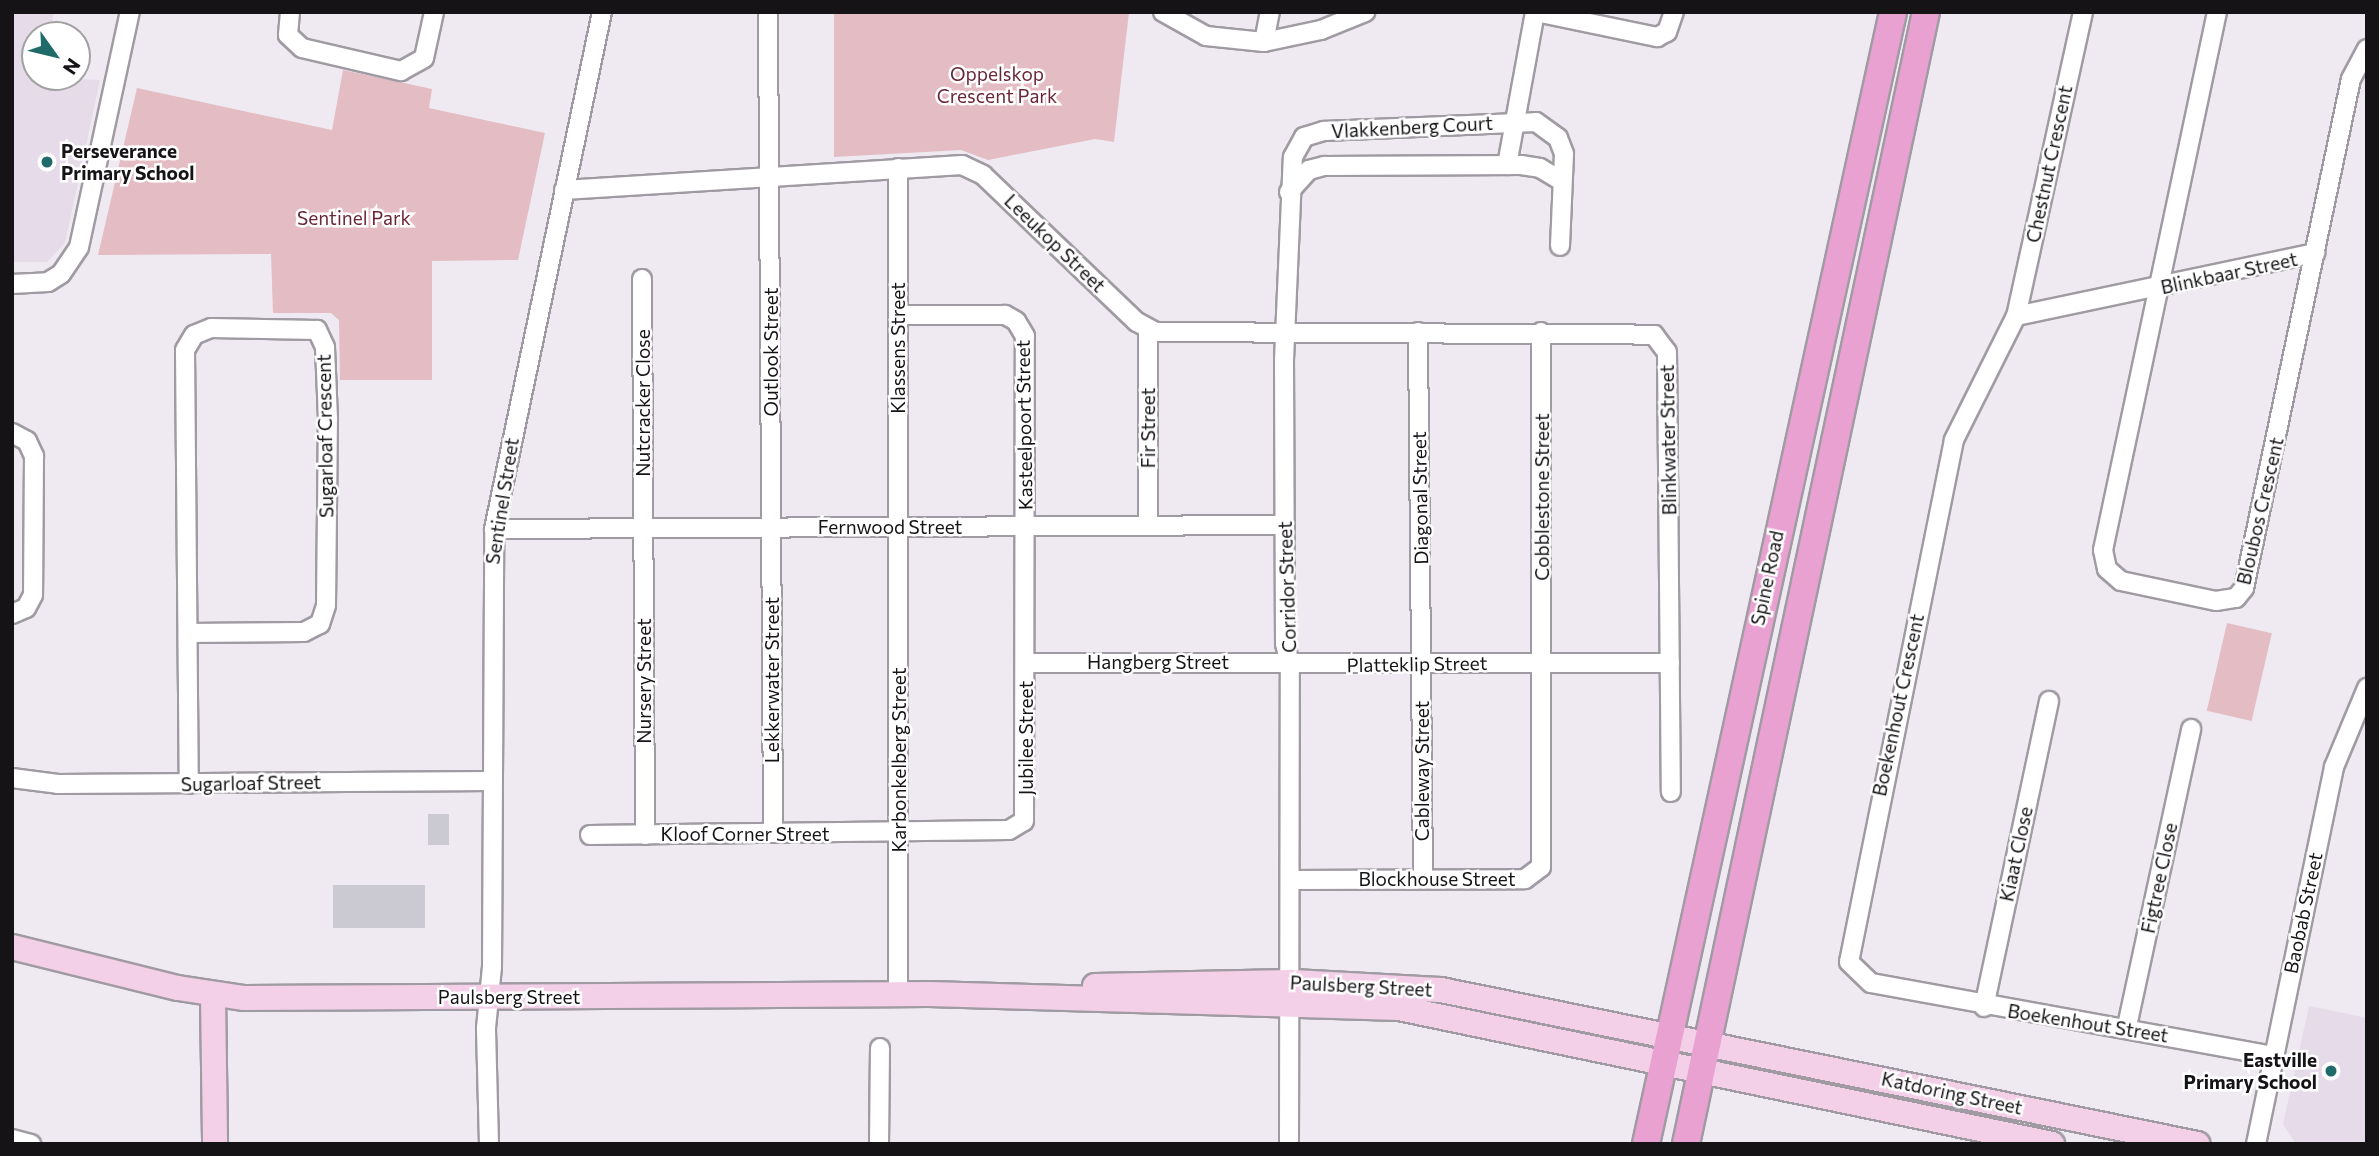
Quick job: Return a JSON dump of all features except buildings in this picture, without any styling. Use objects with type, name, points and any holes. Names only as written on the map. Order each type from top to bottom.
[{"type":"main road","name":"Spine Road","points":[[1646,1144],[1668,1033],[1893,12]]},
{"type":"main road","name":"Spine Road","points":[[1686,1144],[1926,12]]},
{"type":"street","points":[[12,284],[48,282],[61,274],[79,247],[130,12]]},
{"type":"street","points":[[290,12],[288,35],[302,48],[401,71],[424,58],[434,12]]},
{"type":"street","name":"Sentinel Street","points":[[489,1144],[494,529],[602,12]]},
{"type":"street","name":"Outlook Street","points":[[768,12],[771,527]]},
{"type":"street","points":[[1163,12],[1200,34],[1264,42],[1321,30],[1365,12]]},
{"type":"street","points":[[1264,42],[1270,12]]},
{"type":"street","points":[[1536,12],[1657,37],[1667,32],[1674,12]]},
{"type":"street","name":"Vlakkenberg Court","points":[[1507,165],[1522,74],[1536,12]]},
{"type":"street","name":"Chestnut Crescent","points":[[2016,316],[2083,12]]},
{"type":"street","points":[[2159,288],[2217,12]]},
{"type":"street","name":"Blinkbaar Street","points":[[2016,316],[2315,253],[2351,79],[2367,49]]},
{"type":"street","name":"Vlakkenberg Court","points":[[1536,122],[1558,138],[1564,154],[1560,180],[1540,168],[1507,165],[1324,166],[1309,170],[1289,192],[1293,157],[1304,137],[1314,133],[1536,122]]},
{"type":"street","name":"Leeukop Street","points":[[564,190],[962,165],[977,169],[1148,330]]},
{"type":"street","name":"Klassens Street","points":[[898,168],[898,527]]},
{"type":"street","points":[[1560,180],[1560,246]]},
{"type":"street","name":"Corridor Street","points":[[1289,192],[1289,332],[1284,360],[1285,644],[1290,665],[1292,880],[1289,1144]]},
{"type":"street","name":"Bloubos Crescent","points":[[2159,288],[2104,561],[2121,581],[2228,602],[2240,594],[2247,578],[2315,253]]},
{"type":"street","name":"Nutcracker Close","points":[[642,279],[644,528]]},
{"type":"street","name":"Kasteelpoort Street","points":[[898,315],[1004,315],[1023,330],[1025,526]]},
{"type":"street","name":"Boekenhout Crescent","points":[[1984,1007],[1861,979],[1848,952],[1954,440],[2016,316]]},
{"type":"street","name":"Sugarloaf Crescent","points":[[188,633],[304,632],[320,624],[326,605],[328,419],[325,347],[317,330],[211,328],[194,335],[185,350],[189,784]]},
{"type":"street","points":[[1148,330],[1541,332]]},
{"type":"street","name":"Fir Street","points":[[1148,330],[1148,525]]},
{"type":"street","name":"Diagonal Street","points":[[1418,332],[1421,664]]},
{"type":"street","name":"Cobblestone Street","points":[[1541,332],[1543,662]]},
{"type":"street","name":"Blinkwater Street","points":[[1541,332],[1647,333],[1666,347],[1671,792]]},
{"type":"street","points":[[12,433],[27,441],[34,456],[33,595],[26,608],[12,614]]},
{"type":"street","name":"Fernwood Street","points":[[494,529],[1285,525]]},
{"type":"street","name":"Jubilee Street","points":[[900,833],[1009,831],[1024,821],[1025,526]]},
{"type":"street","name":"Lekkerwater Street","points":[[771,527],[773,834]]},
{"type":"street","name":"Karbonkelberg Street","points":[[898,527],[898,994]]},
{"type":"street","name":"Nursery Street","points":[[644,528],[645,835]]},
{"type":"street","name":"Hangberg Street","points":[[1026,663],[1265,661],[1290,665]]},
{"type":"street","points":[[1543,662],[1670,663]]},
{"type":"street","name":"Platteklip Street","points":[[1290,665],[1543,662]]},
{"type":"street","name":"Blockhouse Street","points":[[1292,880],[1525,879],[1541,867],[1543,662]]},
{"type":"street","name":"Cableway Street","points":[[1421,664],[1423,879]]},
{"type":"street","name":"Baobab Street","points":[[2256,1144],[2334,767],[2367,688]]},
{"type":"street","name":"Kiaat Close","points":[[1984,1007],[2049,701]]},
{"type":"street","name":"Figtree Close","points":[[2127,1026],[2192,729]]},
{"type":"street","name":"Sugarloaf Street","points":[[12,778],[58,784],[491,781]]},
{"type":"street","name":"Kloof Corner Street","points":[[590,835],[900,833]]},
{"type":"street","name":"Paulsberg Street","points":[[12,947],[213,995],[489,998],[1290,994],[1441,990],[1707,1041]]},
{"type":"street","name":"Paulsberg Street","points":[[1290,994],[1422,1011],[1702,1069]]},
{"type":"street","points":[[213,995],[215,1144]]},
{"type":"street","name":"Boekenhout Street","points":[[1984,1007],[2127,1026],[2274,1056]]},
{"type":"street","name":"Katdoring Street","points":[[1707,1041],[2197,1144]]},
{"type":"street","points":[[879,1144],[880,1048]]},
{"type":"street","name":"Katdoring Street","points":[[1702,1069],[2052,1144]]},
{"type":"street","points":[[12,1139],[31,1144]]},
{"type":"shaded area","name":"Perseverance Primary School","points":[[12,12],[54,12],[52,21],[21,21],[21,91],[91,91],[91,80],[100,80],[65,243],[47,262],[12,262]]},
{"type":"shaded area","name":"Eastville Primary School","points":[[2309,1006],[2367,1018],[2367,1144],[2296,1144],[2283,1124]]},
{"type":"green space","name":"Oppelskop Crescent Park","points":[[834,12],[1129,12],[1114,142],[1095,139],[988,160],[961,150],[834,157]]},
{"type":"green space","name":"Sentinel Park","points":[[343,70],[432,89],[429,108],[545,133],[518,260],[432,261],[432,380],[340,380],[339,320],[331,313],[273,313],[271,254],[98,255],[137,88],[332,130]]},
{"type":"green space","points":[[2227,623],[2272,633],[2252,721],[2207,711]]},
{"type":"place","name":"Perseverance Primary School","points":[[47,162]]},
{"type":"place","name":"Eastville Primary School","points":[[2331,1071]]}]
